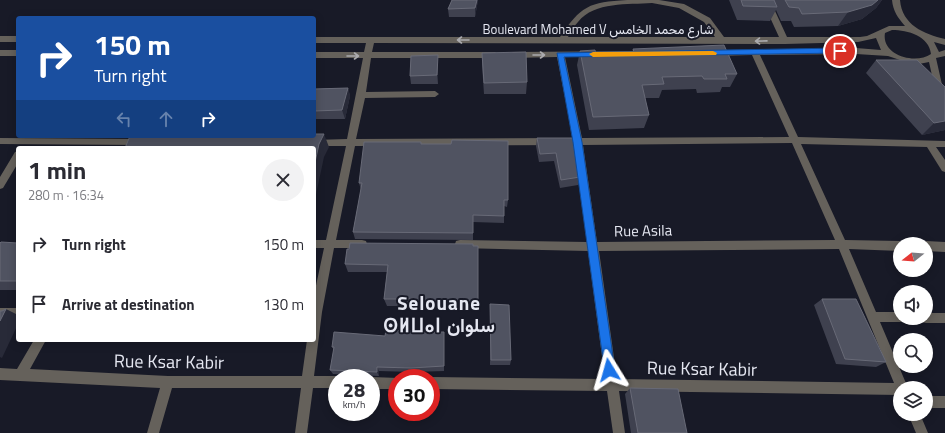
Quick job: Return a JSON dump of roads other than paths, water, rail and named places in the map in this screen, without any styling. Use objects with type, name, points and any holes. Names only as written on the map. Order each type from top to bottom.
[{"type":"street","points":[[766,0],[785,41]]},
{"type":"street","points":[[562,40],[576,19],[592,7],[613,3],[652,1],[681,6],[707,20],[722,41]]},
{"type":"street","points":[[896,4],[883,30],[878,36],[879,42],[890,53],[915,70]]},
{"type":"street","points":[[896,4],[902,19],[918,34],[933,45],[933,56],[942,93]]},
{"type":"street","points":[[883,30],[899,28],[945,42]]},
{"type":"street","name":"Boulevard Mohamed V شارع محمد الخامس","points":[[316,40],[785,41],[864,39],[883,30]]},
{"type":"street","points":[[0,39],[16,39]]},
{"type":"street","points":[[316,308],[332,244],[370,41]]},
{"type":"street","name":"Boulevard Mohamed V شارع محمد الخامس","points":[[708,53],[856,51],[890,53]]},
{"type":"street","points":[[1,54],[16,53]]},
{"type":"street","points":[[755,53],[842,244],[898,381]]},
{"type":"street","points":[[899,58],[918,62],[945,53]]},
{"type":"street","points":[[560,54],[578,142],[611,386],[619,433]]},
{"type":"street","name":"Boulevard Mohamed V شارع محمد الخامس","points":[[316,55],[653,54]]},
{"type":"street","points":[[929,82],[942,93]]},
{"type":"street","points":[[361,95],[435,94]]},
{"type":"street","points":[[305,143],[539,140],[578,142],[795,140],[945,144]]},
{"type":"street","points":[[0,141],[24,144],[140,144]]},
{"type":"street","points":[[930,144],[945,168]]},
{"type":"street","points":[[0,185],[16,158]]},
{"type":"street","points":[[316,244],[371,244]]},
{"type":"street","name":"Rue Asila","points":[[450,244],[592,247],[842,244],[893,246]]},
{"type":"street","points":[[933,246],[945,246]]},
{"type":"street","points":[[0,313],[16,313]]},
{"type":"street","points":[[873,317],[893,317]]},
{"type":"street","points":[[933,318],[945,318]]},
{"type":"street","points":[[21,374],[39,342]]},
{"type":"street","points":[[301,433],[309,382],[313,342]]},
{"type":"street","name":"Rue Ksar Kabir","points":[[0,374],[168,382],[328,382]]},
{"type":"street","points":[[153,433],[168,382]]},
{"type":"street","name":"Rue Ksar Kabir","points":[[440,383],[893,388]]},
{"type":"street","points":[[933,402],[945,402]]},
{"type":"street","points":[[917,421],[922,433]]},
{"type":"district","name":"Selouane ⵙⵍⵡⴰⵏ سلوان","points":[[439,314]]}]
